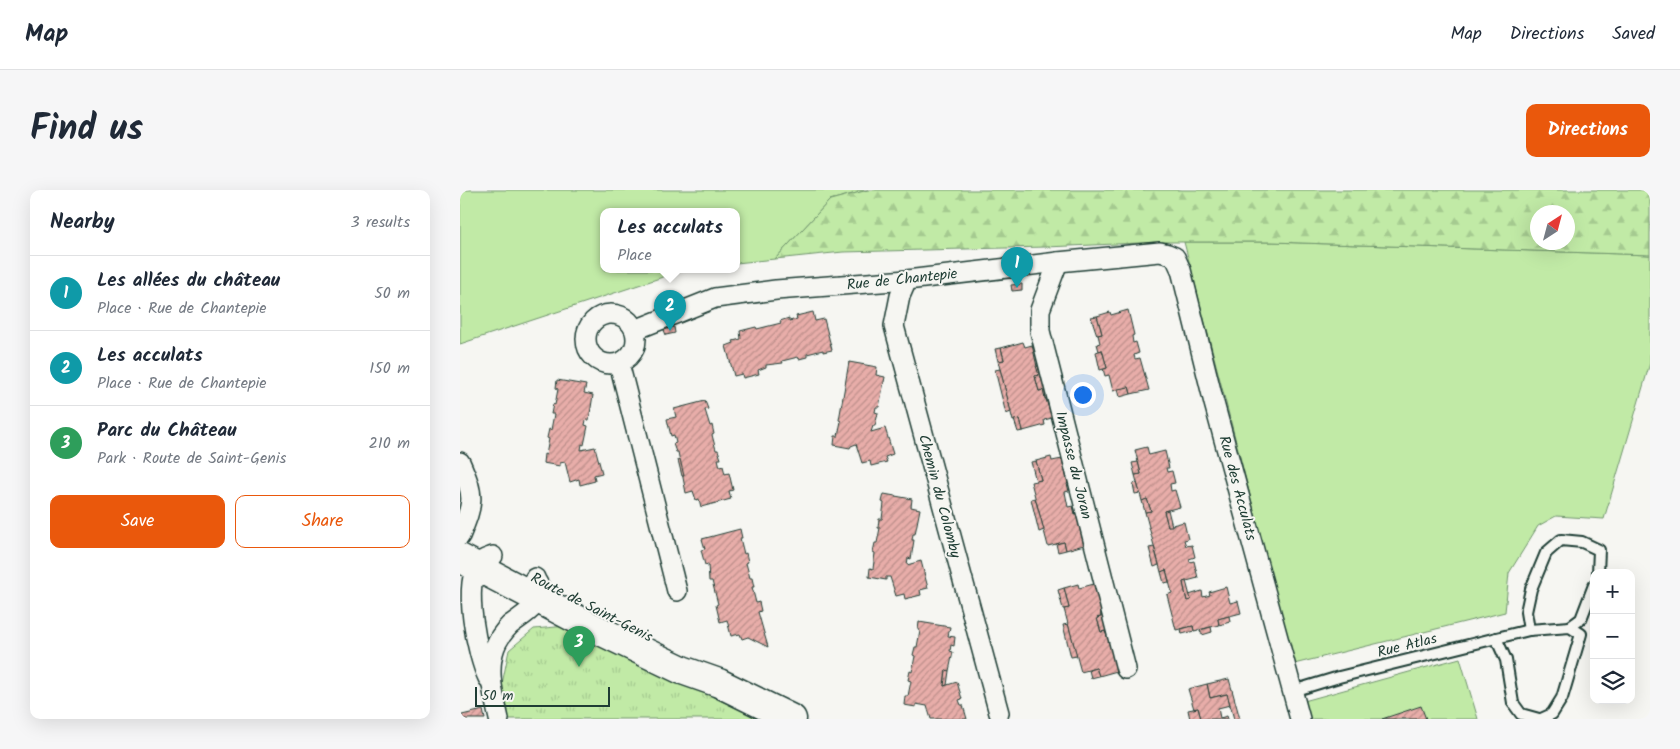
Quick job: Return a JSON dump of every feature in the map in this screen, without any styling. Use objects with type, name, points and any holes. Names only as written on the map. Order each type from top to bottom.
[{"type":"main road","name":"Route de Saint-Genis","points":[[460,537],[476,560],[537,588],[588,625],[682,670],[719,683],[792,719]]},
{"type":"street","name":"Rue de Chantepie","points":[[635,330],[715,298],[776,290],[907,280],[1160,252],[1175,258]]},
{"type":"street","name":"Rue des Acculats","points":[[1175,258],[1181,270],[1214,403],[1300,719]]},
{"type":"street","name":"Impasse du Joran","points":[[1058,262],[1040,310],[1040,331],[1126,669]]},
{"type":"street","name":"Chemin du Colomby","points":[[907,280],[900,296],[894,326],[999,713]]},
{"type":"street","points":[[602,315],[619,315],[627,319],[635,330],[636,345],[633,352],[628,358],[619,363],[600,362],[593,356],[586,343],[586,334],[590,325],[602,315]]},
{"type":"street","points":[[619,363],[677,591]]},
{"type":"street","points":[[460,462],[470,485],[471,501],[469,514],[460,537]]},
{"type":"street","points":[[476,560],[471,594],[472,613],[480,656],[492,686]]},
{"type":"street","points":[[499,719],[492,686],[491,663],[497,642],[510,625],[526,613],[537,588]]},
{"type":"lane","points":[[1529,630],[1526,612],[1531,589],[1546,553],[1561,540],[1582,542],[1599,550],[1598,569]]},
{"type":"lane","points":[[1496,638],[1506,660],[1513,703],[1521,714],[1540,719],[1552,714],[1562,698],[1581,634],[1570,627],[1581,619],[1590,595]]},
{"type":"lane","name":"Rue Atlas","points":[[1293,691],[1339,677],[1529,630],[1570,627]]},
{"type":"green space","points":[[460,190],[868,190],[830,200],[775,259],[740,263],[740,208],[600,208],[600,273],[675,273],[460,344]]},
{"type":"green space","points":[[868,190],[1650,190],[1650,255],[1272,242],[1163,242],[843,252],[775,259],[830,200]]},
{"type":"green space","points":[[1184,242],[1272,242],[1650,255],[1650,363],[1604,519],[1556,516],[1538,526],[1509,573],[1505,612],[1294,664]]},
{"type":"green space","points":[[567,626],[759,719],[506,719],[501,689],[509,650],[534,629]]},
{"type":"green space","points":[[1460,658],[1478,719],[1309,719],[1304,701]]},
{"type":"building","points":[[1022,284],[1022,290],[1012,291],[1011,285]]},
{"type":"building","points":[[1128,310],[1134,335],[1132,336],[1133,343],[1136,342],[1139,353],[1134,355],[1135,359],[1140,358],[1149,390],[1131,394],[1129,387],[1113,391],[1109,375],[1105,376],[1103,369],[1107,368],[1102,350],[1099,351],[1097,344],[1100,343],[1098,335],[1102,334],[1097,316],[1110,312],[1111,315]]},
{"type":"building","points":[[813,312],[815,321],[824,319],[832,350],[823,352],[823,350],[807,354],[807,357],[799,359],[798,357],[782,361],[783,363],[766,365],[766,367],[758,370],[759,374],[743,378],[742,374],[734,376],[726,346],[734,343],[733,341],[741,339],[740,331],[781,323],[780,321],[789,318],[789,321],[797,319],[796,316]]},
{"type":"building","points":[[1097,316],[1102,334],[1097,335],[1091,317]]},
{"type":"building","points":[[674,327],[675,333],[666,335],[664,330]]},
{"type":"building","points":[[1023,342],[1025,347],[1032,345],[1039,375],[1035,376],[1039,391],[1043,390],[1052,418],[1044,420],[1045,425],[1023,431],[1020,419],[1013,421],[998,361],[1004,360],[1001,348]]},
{"type":"building","points":[[1001,348],[1004,360],[998,361],[995,349]]},
{"type":"building","points":[[1102,350],[1107,368],[1100,370],[1096,352]]},
{"type":"building","points":[[849,362],[877,367],[876,375],[885,377],[879,407],[876,407],[875,412],[878,413],[875,426],[873,426],[871,432],[885,428],[893,454],[885,457],[887,462],[871,466],[870,461],[862,463],[856,444],[850,448],[834,445],[835,436],[838,436],[841,421],[839,420]]},
{"type":"building","points":[[1036,366],[1038,366],[1047,398],[1045,399],[1043,390],[1039,391],[1035,376],[1039,375]]},
{"type":"building","points":[[1000,369],[1011,412],[1006,414],[995,370]]},
{"type":"building","points":[[557,380],[586,385],[584,393],[593,395],[589,420],[586,420],[585,425],[588,426],[584,445],[582,444],[581,450],[595,447],[602,473],[594,475],[595,481],[580,485],[579,479],[570,482],[565,462],[560,463],[560,466],[543,463],[549,439],[547,438],[549,429],[551,430],[554,414],[551,414],[558,389],[556,388]]},
{"type":"building","points":[[1129,387],[1131,394],[1120,397],[1118,389]]},
{"type":"building","points":[[705,401],[708,409],[705,410],[710,426],[712,425],[714,434],[712,435],[716,450],[718,450],[721,459],[718,459],[720,467],[723,466],[725,474],[729,473],[733,490],[729,491],[731,499],[701,507],[699,499],[696,500],[693,491],[686,493],[678,452],[676,452],[673,444],[676,443],[674,435],[671,436],[667,419],[676,417],[674,409]]},
{"type":"building","points":[[1020,419],[1023,431],[1018,432],[1014,420]]},
{"type":"building","points":[[1147,447],[1149,455],[1165,451],[1169,468],[1166,468],[1167,472],[1172,471],[1175,483],[1170,484],[1171,491],[1175,490],[1180,507],[1164,511],[1168,526],[1184,522],[1188,539],[1184,540],[1186,546],[1192,545],[1195,557],[1189,559],[1190,562],[1194,561],[1198,578],[1183,582],[1187,601],[1191,600],[1189,595],[1202,591],[1203,597],[1210,595],[1209,592],[1226,587],[1230,603],[1238,601],[1241,613],[1218,619],[1219,625],[1194,631],[1193,626],[1176,630],[1167,595],[1172,593],[1166,570],[1161,572],[1145,512],[1151,511],[1147,499],[1142,501],[1135,475],[1141,474],[1135,450]]},
{"type":"building","points":[[1051,457],[1052,461],[1062,459],[1069,491],[1065,492],[1068,507],[1073,506],[1076,513],[1084,545],[1066,550],[1064,542],[1048,546],[1031,482],[1041,480],[1036,461]]},
{"type":"building","points":[[680,459],[684,476],[682,476],[678,460]]},
{"type":"building","points":[[1036,461],[1041,480],[1036,481],[1031,462]]},
{"type":"building","points":[[1138,462],[1141,474],[1135,475],[1132,463]]},
{"type":"building","points":[[1137,483],[1140,493],[1135,494],[1133,484]]},
{"type":"building","points":[[884,494],[912,499],[911,507],[920,509],[915,534],[913,534],[911,559],[908,558],[907,565],[921,561],[928,588],[920,590],[921,595],[905,599],[904,594],[896,596],[890,577],[886,577],[886,580],[869,577],[870,568],[873,569],[875,553],[873,552],[880,528],[878,528],[879,519],[882,519]]},
{"type":"building","points":[[1035,498],[1044,530],[1039,532],[1031,499]]},
{"type":"building","points":[[1147,499],[1151,511],[1145,512],[1142,501]]},
{"type":"building","points":[[1168,510],[1172,526],[1168,526],[1164,511]]},
{"type":"building","points":[[740,529],[742,538],[740,538],[744,554],[746,553],[748,562],[746,563],[750,578],[752,578],[756,603],[759,602],[761,611],[758,612],[768,647],[748,637],[742,639],[740,634],[731,636],[727,620],[720,622],[712,581],[709,581],[708,564],[705,565],[701,550],[705,549],[702,539]]},
{"type":"building","points":[[1064,542],[1066,550],[1058,552],[1056,544]]},
{"type":"building","points":[[1154,547],[1159,565],[1154,567],[1149,548]]},
{"type":"building","points":[[1166,570],[1169,582],[1164,583],[1161,572]]},
{"type":"building","points":[[1186,581],[1191,600],[1187,601],[1183,582]]},
{"type":"building","points":[[1078,584],[1079,588],[1094,584],[1101,608],[1101,617],[1097,618],[1101,632],[1105,631],[1109,639],[1117,671],[1099,676],[1096,668],[1081,672],[1064,609],[1069,608],[1064,588]]},
{"type":"building","points":[[1064,588],[1069,608],[1063,609],[1058,590]]},
{"type":"building","points":[[1101,608],[1109,639],[1105,631],[1101,632],[1097,618],[1101,617]]},
{"type":"building","points":[[1229,616],[1230,622],[1219,625],[1218,619]]},
{"type":"building","points":[[919,622],[950,627],[948,636],[955,637],[954,646],[951,645],[950,651],[953,652],[949,671],[946,670],[944,686],[957,682],[962,699],[959,700],[961,705],[963,705],[967,719],[931,719],[927,706],[916,704],[916,707],[904,705],[905,696],[908,696],[911,681],[908,680],[910,671],[912,672],[915,647],[917,647],[920,631],[918,630]]},
{"type":"building","points":[[1068,624],[1077,656],[1071,657],[1063,625]]},
{"type":"building","points":[[1193,626],[1194,631],[1182,634],[1181,629]]},
{"type":"building","points":[[1211,627],[1212,632],[1202,635],[1200,630]]},
{"type":"building","points":[[1096,668],[1099,676],[1091,678],[1089,670]]},
{"type":"building","points":[[946,670],[949,671],[947,685],[944,686]]},
{"type":"building","points":[[1229,679],[1240,719],[1234,719],[1227,694],[1210,698],[1207,684]]},
{"type":"building","points":[[1207,684],[1210,698],[1227,694],[1230,705],[1218,708],[1220,718],[1227,716],[1228,719],[1201,719],[1198,708],[1194,709],[1188,689]]},
{"type":"building","points":[[1421,706],[1426,719],[1382,719]]},
{"type":"building","points":[[1198,708],[1201,719],[1190,719],[1188,710]]},
{"type":"building","points":[[483,710],[485,719],[463,719],[462,715]]},
{"type":"place","name":"Les allées du château","points":[[1017,288]]},
{"type":"place","name":"Les acculats","points":[[670,331]]},
{"type":"place","name":"Parc du Château","points":[[579,667]]}]
